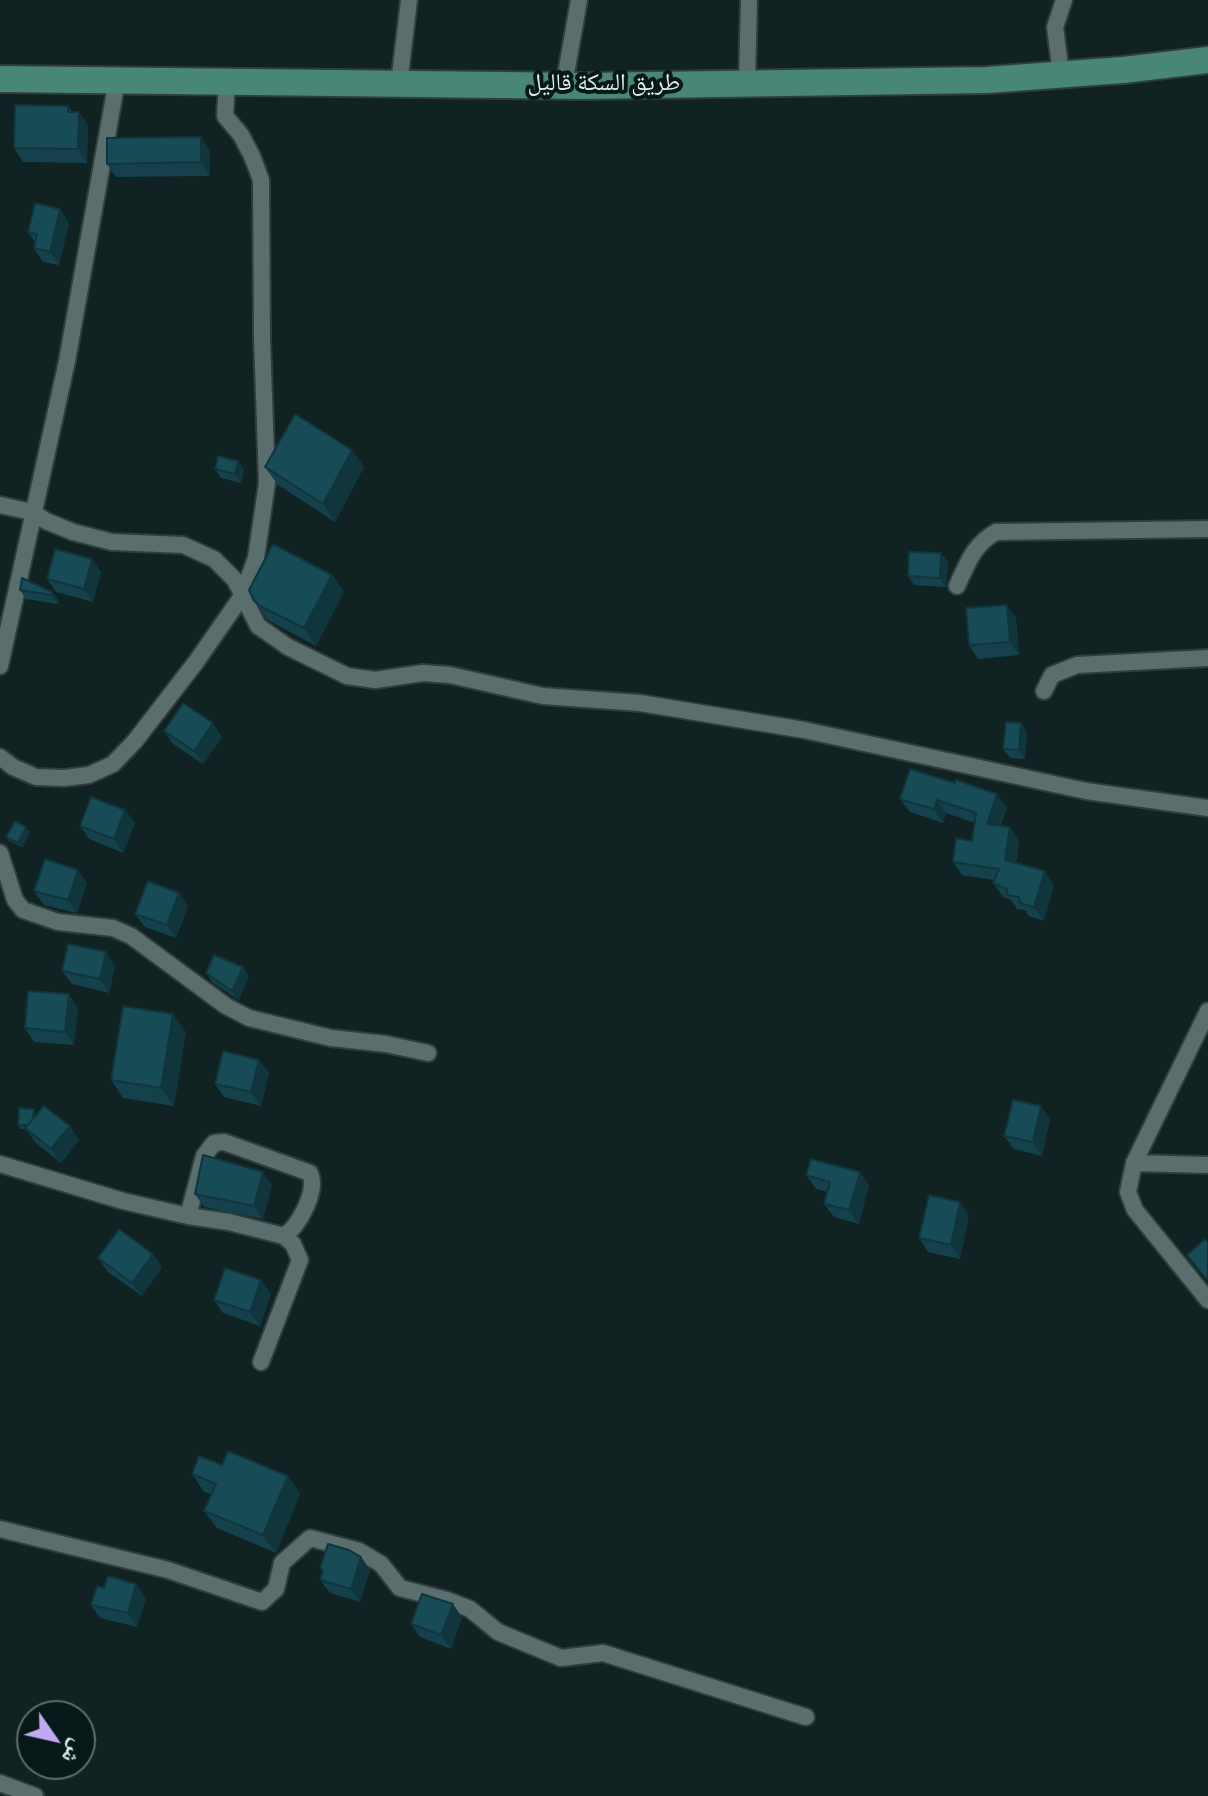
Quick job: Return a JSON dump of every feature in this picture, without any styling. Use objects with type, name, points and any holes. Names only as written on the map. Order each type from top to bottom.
[{"type":"main road","name":"طريق السكة قاليل","points":[[0,79],[564,85],[987,80],[1208,60]]},
{"type":"street","points":[[399,84],[409,0]]},
{"type":"street","points":[[564,85],[579,0]]},
{"type":"street","points":[[747,83],[749,0]]},
{"type":"street","points":[[1061,74],[1055,27],[1064,0]]},
{"type":"street","points":[[0,666],[67,361],[117,80]]},
{"type":"street","points":[[0,757],[13,767],[36,777],[89,775],[113,764],[135,741],[196,662],[242,596],[256,558],[267,483],[261,180],[241,135],[225,116],[227,80]]},
{"type":"street","points":[[0,505],[32,512],[73,532],[112,542],[183,545],[214,559],[235,580],[258,626],[300,653],[347,676],[375,680],[423,673],[450,675],[543,696],[640,703],[804,730],[1086,791],[1208,808]]},
{"type":"street","points":[[957,586],[982,539],[996,532],[1208,529]]},
{"type":"street","points":[[1044,691],[1052,675],[1077,665],[1208,658]]},
{"type":"street","points":[[0,853],[15,900],[23,910],[58,922],[113,928],[131,936],[226,1006],[249,1018],[331,1038],[386,1044],[428,1053]]},
{"type":"street","points":[[1208,1011],[1134,1163],[1128,1192],[1135,1210],[1208,1300]]},
{"type":"street","points":[[188,1216],[204,1156],[214,1143],[224,1142],[310,1173],[312,1185],[300,1220],[284,1236]]},
{"type":"street","points":[[1134,1163],[1208,1165]]},
{"type":"street","points":[[0,1164],[123,1201],[284,1236],[293,1244],[300,1260],[261,1362]]},
{"type":"street","points":[[0,1529],[168,1570],[262,1602],[276,1589],[282,1563],[310,1538],[346,1546],[381,1564],[400,1588],[470,1609],[498,1632],[561,1658],[603,1653],[806,1717]]},
{"type":"street","points":[[0,1783],[35,1796]]},
{"type":"building","points":[[15,105],[68,106],[68,112],[79,112],[78,149],[14,148]]},
{"type":"building","points":[[201,137],[201,162],[107,164],[107,138]]},
{"type":"building","points":[[35,203],[60,209],[50,252],[34,248],[37,234],[28,232]]},
{"type":"building","points":[[295,414],[352,450],[323,504],[265,467]]},
{"type":"building","points":[[218,456],[238,461],[235,474],[215,469]]},
{"type":"building","points":[[273,544],[332,575],[304,628],[262,607],[254,601],[249,590]]},
{"type":"building","points":[[55,549],[92,559],[84,589],[47,579]]},
{"type":"building","points":[[909,552],[941,553],[940,578],[908,576]]},
{"type":"building","points":[[22,578],[52,592],[51,595],[20,590]]},
{"type":"building","points":[[1007,605],[1010,642],[969,645],[966,608]]},
{"type":"building","points":[[183,703],[213,723],[194,751],[164,731]]},
{"type":"building","points":[[1006,722],[1021,723],[1019,750],[1003,749]]},
{"type":"building","points":[[910,769],[997,794],[987,824],[1010,827],[1005,860],[1045,871],[1034,907],[1020,903],[1019,897],[1007,895],[1007,889],[993,883],[999,869],[953,862],[956,838],[972,841],[976,813],[937,800],[934,809],[900,799]]},
{"type":"building","points":[[91,797],[125,810],[114,839],[80,826]]},
{"type":"building","points":[[15,821],[26,827],[18,843],[6,837]]},
{"type":"building","points":[[45,859],[78,870],[68,900],[34,891]]},
{"type":"building","points":[[148,881],[179,893],[167,925],[135,914]]},
{"type":"building","points":[[68,944],[106,952],[100,979],[62,971]]},
{"type":"building","points":[[214,955],[243,967],[232,991],[206,973]]},
{"type":"building","points":[[28,991],[69,994],[65,1032],[25,1028]]},
{"type":"building","points":[[123,1006],[173,1014],[161,1088],[111,1080]]},
{"type":"building","points":[[223,1051],[259,1060],[251,1092],[215,1084]]},
{"type":"building","points":[[1013,1100],[1041,1106],[1033,1142],[1004,1136]]},
{"type":"building","points":[[44,1106],[70,1126],[51,1149],[25,1128]]},
{"type":"building","points":[[19,1108],[34,1109],[28,1125],[18,1125]]},
{"type":"building","points":[[203,1155],[263,1172],[254,1206],[195,1194]]},
{"type":"building","points":[[811,1159],[860,1172],[849,1210],[824,1204],[830,1182],[806,1175]]},
{"type":"building","points":[[929,1195],[960,1202],[951,1245],[919,1238]]},
{"type":"building","points":[[119,1229],[153,1254],[132,1283],[98,1258]]},
{"type":"building","points":[[1205,1239],[1208,1243],[1207,1280],[1187,1255]]},
{"type":"building","points":[[225,1268],[261,1280],[250,1312],[214,1300]]},
{"type":"building","points":[[228,1451],[288,1476],[263,1535],[204,1511],[216,1484],[192,1474],[199,1456],[222,1465]]},
{"type":"building","points":[[328,1544],[361,1557],[351,1589],[320,1580],[323,1571],[320,1568]]},
{"type":"building","points":[[108,1576],[136,1584],[128,1613],[91,1605],[97,1586],[104,1588]]},
{"type":"building","points":[[422,1594],[453,1604],[441,1635],[411,1624]]}]
